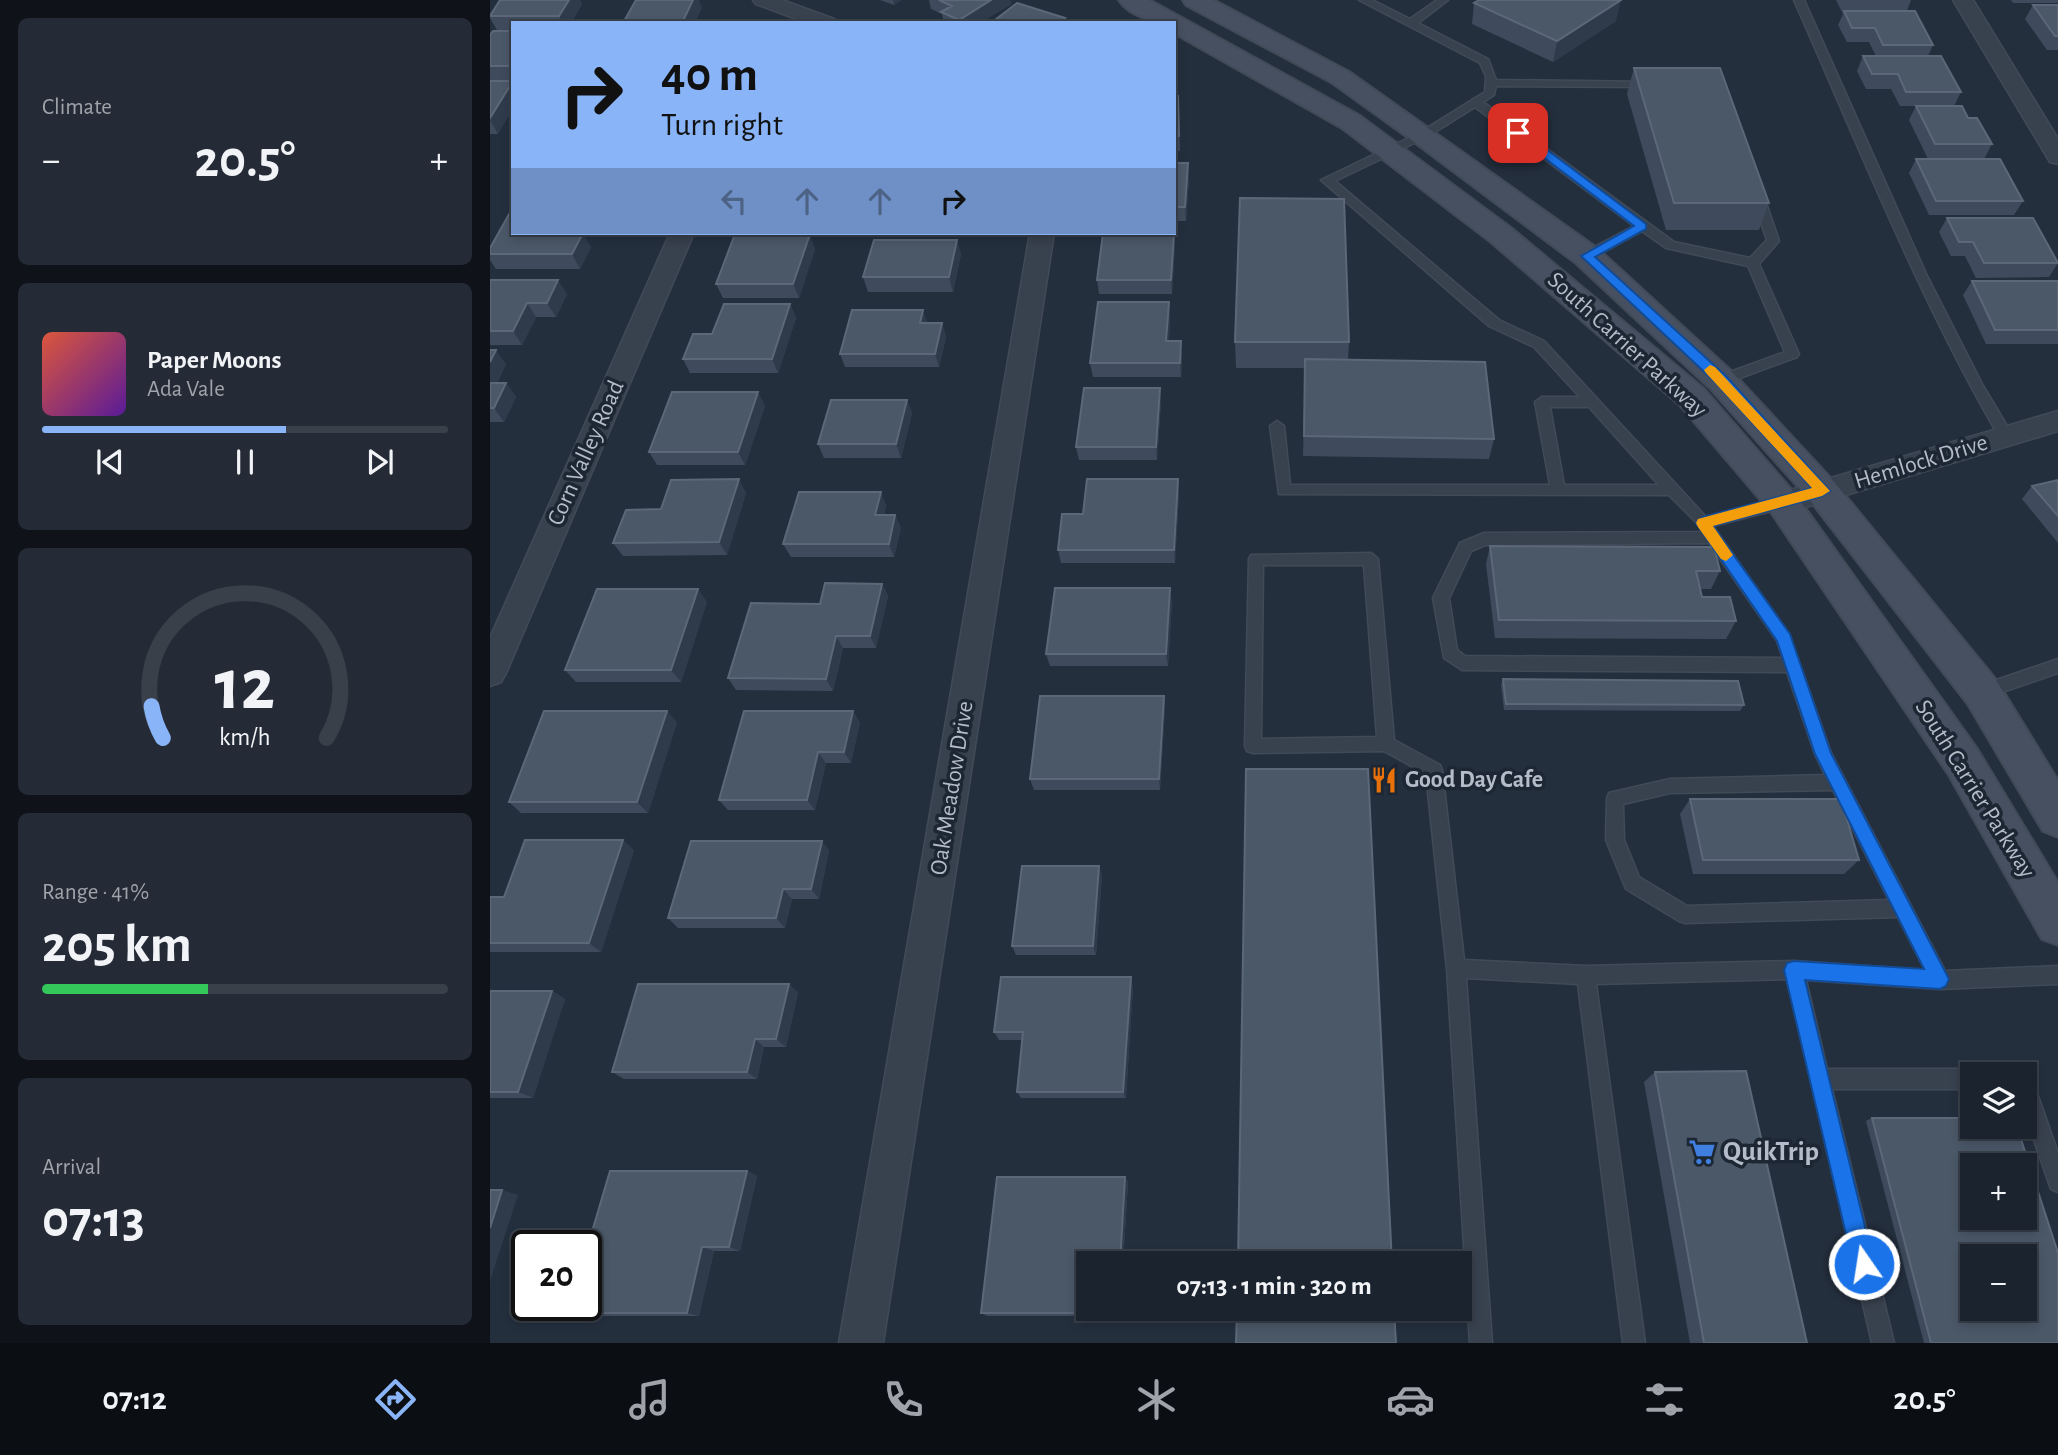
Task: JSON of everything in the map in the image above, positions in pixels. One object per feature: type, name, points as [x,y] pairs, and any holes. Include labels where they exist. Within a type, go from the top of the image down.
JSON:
[{"type":"main road","name":"South Carrier Parkway","points":[[1131,0],[1170,21]]},
{"type":"main road","name":"South Carrier Parkway","points":[[1195,0],[1340,77],[1423,135],[1587,256],[1721,380],[1822,491],[1982,692],[2058,818]]},
{"type":"main road","name":"South Carrier Parkway","points":[[1176,24],[1351,122],[1501,235],[1692,397],[1783,502],[1963,762],[2058,924]]},
{"type":"street","points":[[763,0],[821,21]]},
{"type":"street","points":[[1963,0],[2058,157]]},
{"type":"street","name":"Corn Valley Road","points":[[490,673],[681,235]]},
{"type":"street","name":"Oak Meadow Drive","points":[[861,1343],[1042,235]]},
{"type":"street","name":"Hemlock Drive","points":[[1783,502],[2058,421]]},
{"type":"lane","points":[[1364,0],[1484,61],[1491,76],[1490,93],[1423,135],[1327,180],[1494,324],[1539,344],[1708,530],[1784,639],[1823,754],[1940,979]]},
{"type":"lane","points":[[1411,23],[1443,0]]},
{"type":"lane","points":[[1799,0],[1922,279],[1973,382],[2006,436]]},
{"type":"lane","points":[[1491,83],[1667,84]]},
{"type":"lane","points":[[1476,102],[1670,245],[1753,263]]},
{"type":"lane","points":[[1753,263],[1773,241],[1756,189]]},
{"type":"lane","points":[[1587,256],[1642,226]]},
{"type":"lane","points":[[1721,380],[1792,354],[1753,263]]},
{"type":"lane","points":[[1558,490],[1542,402],[1593,402]]},
{"type":"lane","points":[[1277,426],[1284,490],[1672,489]]},
{"type":"lane","points":[[1783,502],[1708,530],[1577,540],[1484,539],[1465,547],[1441,598],[1450,653],[1462,663],[1793,665]]},
{"type":"lane","points":[[1386,744],[1371,559],[1256,559],[1253,746],[1386,744],[1434,770],[1456,969],[1481,1343]]},
{"type":"lane","points":[[1982,692],[2058,667]]},
{"type":"lane","points":[[1838,782],[1670,786],[1615,798],[1615,840],[1632,883],[1685,915],[1903,908]]},
{"type":"lane","points":[[1456,969],[1586,975],[1794,970],[1940,979],[2058,975]]},
{"type":"lane","points":[[1794,970],[1883,1343]]},
{"type":"lane","points":[[1586,975],[1634,1343]]},
{"type":"lane","points":[[1820,1079],[1960,1079]]},
{"type":"lane","points":[[2037,1121],[2058,1182]]},
{"type":"building","points":[[500,0],[569,0],[559,16],[490,16]]},
{"type":"building","points":[[636,0],[693,0],[683,21],[624,21]]},
{"type":"building","points":[[939,0],[991,0],[959,20],[941,12],[952,6]]},
{"type":"building","points":[[1479,0],[1621,0],[1557,41],[1474,3]]},
{"type":"building","points":[[1017,3],[1065,18],[1062,21],[994,21]]},
{"type":"building","points":[[2033,5],[2058,5],[2058,36],[2055,36]]},
{"type":"building","points":[[1844,11],[1915,11],[1933,45],[1883,45],[1875,28],[1852,28]]},
{"type":"building","points":[[493,31],[511,31],[511,66],[490,66],[490,35]]},
{"type":"building","points":[[1863,56],[1941,56],[1961,92],[1906,92],[1898,74],[1872,74]]},
{"type":"building","points":[[1634,68],[1720,68],[1769,203],[1674,203]]},
{"type":"building","points":[[490,81],[511,81],[511,84],[490,118]]},
{"type":"building","points":[[1176,96],[1178,96],[1179,136],[1176,137]]},
{"type":"building","points":[[1916,106],[1962,106],[1968,118],[1977,118],[1992,144],[1935,144]]},
{"type":"building","points":[[1916,159],[2000,159],[2023,201],[1936,201]]},
{"type":"building","points":[[1176,163],[1188,163],[1185,207],[1176,207]]},
{"type":"building","points":[[1240,198],[1344,199],[1349,342],[1235,342]]},
{"type":"building","points":[[511,211],[511,235],[582,235],[572,254],[490,254],[490,248]]},
{"type":"building","points":[[1947,218],[2033,218],[2058,263],[1984,263],[1973,242],[1959,242]]},
{"type":"building","points":[[735,235],[810,235],[793,284],[716,284]]},
{"type":"building","points":[[1103,235],[1174,235],[1171,280],[1097,280]]},
{"type":"building","points":[[874,240],[957,240],[949,277],[863,277]]},
{"type":"building","points":[[490,280],[558,280],[547,303],[527,303],[513,331],[490,331]]},
{"type":"building","points":[[1972,281],[2058,281],[2058,330],[1995,330]]},
{"type":"building","points":[[1098,302],[1169,302],[1166,341],[1181,341],[1180,363],[1090,363]]},
{"type":"building","points":[[724,304],[790,304],[772,359],[683,359],[693,334],[712,334]]},
{"type":"building","points":[[852,310],[923,310],[920,323],[942,323],[935,354],[840,354]]},
{"type":"building","points":[[490,350],[496,350],[490,362]]},
{"type":"building","points":[[1305,359],[1485,362],[1494,439],[1304,436]]},
{"type":"building","points":[[490,383],[506,383],[494,408],[490,408]]},
{"type":"building","points":[[1084,388],[1160,388],[1156,447],[1076,447]]},
{"type":"building","points":[[672,392],[758,392],[738,452],[649,452]]},
{"type":"building","points":[[831,400],[907,400],[896,444],[818,444]]},
{"type":"building","points":[[739,479],[719,542],[613,543],[626,510],[661,509],[671,480]]},
{"type":"building","points":[[1087,479],[1178,479],[1174,550],[1058,550],[1062,514],[1083,514]]},
{"type":"building","points":[[2058,480],[2058,516],[2032,486]]},
{"type":"building","points":[[799,492],[881,492],[875,515],[895,515],[889,544],[783,544]]},
{"type":"building","points":[[1490,546],[1714,547],[1720,571],[1696,571],[1702,597],[1730,597],[1736,621],[1499,620]]},
{"type":"building","points":[[825,583],[882,584],[870,636],[836,636],[826,679],[728,678],[751,603],[820,604]]},
{"type":"building","points":[[1055,588],[1170,588],[1166,654],[1046,654]]},
{"type":"building","points":[[597,589],[698,589],[671,670],[565,670]]},
{"type":"building","points":[[1503,679],[1738,681],[1744,705],[1506,704]]},
{"type":"building","points":[[1040,696],[1164,696],[1159,779],[1030,779]]},
{"type":"building","points":[[544,711],[667,711],[637,802],[509,802]]},
{"type":"building","points":[[744,711],[853,711],[844,752],[818,752],[807,800],[719,800]]},
{"type":"building","points":[[1246,769],[1368,769],[1391,1251],[1238,1251]]},
{"type":"building","points":[[1690,799],[1841,799],[1859,860],[1703,860]]},
{"type":"building","points":[[525,840],[623,840],[589,943],[490,943],[490,897],[504,897]]},
{"type":"building","points":[[691,841],[822,841],[811,889],[783,889],[776,918],[668,918]]},
{"type":"building","points":[[1022,866],[1099,866],[1093,946],[1012,946]]},
{"type":"building","points":[[1001,977],[1131,977],[1123,1092],[1017,1092],[1023,1032],[994,1032]]},
{"type":"building","points":[[638,984],[789,984],[776,1039],[755,1039],[747,1072],[612,1072]]},
{"type":"building","points":[[490,991],[552,991],[518,1092],[490,1092]]},
{"type":"building","name":"QuikTrip","points":[[1746,1071],[1807,1343],[1704,1343],[1655,1072]]},
{"type":"building","name":"QuikTrip","points":[[1872,1118],[1960,1118],[1960,1139],[2021,1139],[2025,1153],[1960,1153],[1960,1230],[2037,1230],[2037,1188],[2058,1253],[2058,1343],[1931,1343]]},
{"type":"building","points":[[610,1171],[747,1171],[729,1247],[702,1247],[687,1313],[602,1313],[602,1230],[593,1230]]},
{"type":"building","points":[[997,1177],[1125,1177],[1121,1251],[1076,1251],[1076,1313],[981,1313]]},
{"type":"building","points":[[490,1190],[502,1190],[490,1228]]},
{"type":"building","points":[[1237,1321],[1395,1321],[1396,1343],[1236,1343]]},
{"type":"slow traffic","points":[[1710,370],[1822,491],[1703,523],[1726,555]]},
{"type":"place","name":"Good Day Cafe","points":[[1384,780]]},
{"type":"place","name":"QuikTrip","points":[[1702,1152]]},
{"type":"route","points":[[1518,133],[1642,226],[1587,256],[1721,380],[1822,491],[1703,523],[1784,639],[1823,754],[1940,979],[1794,970],[1864,1264]]}]
